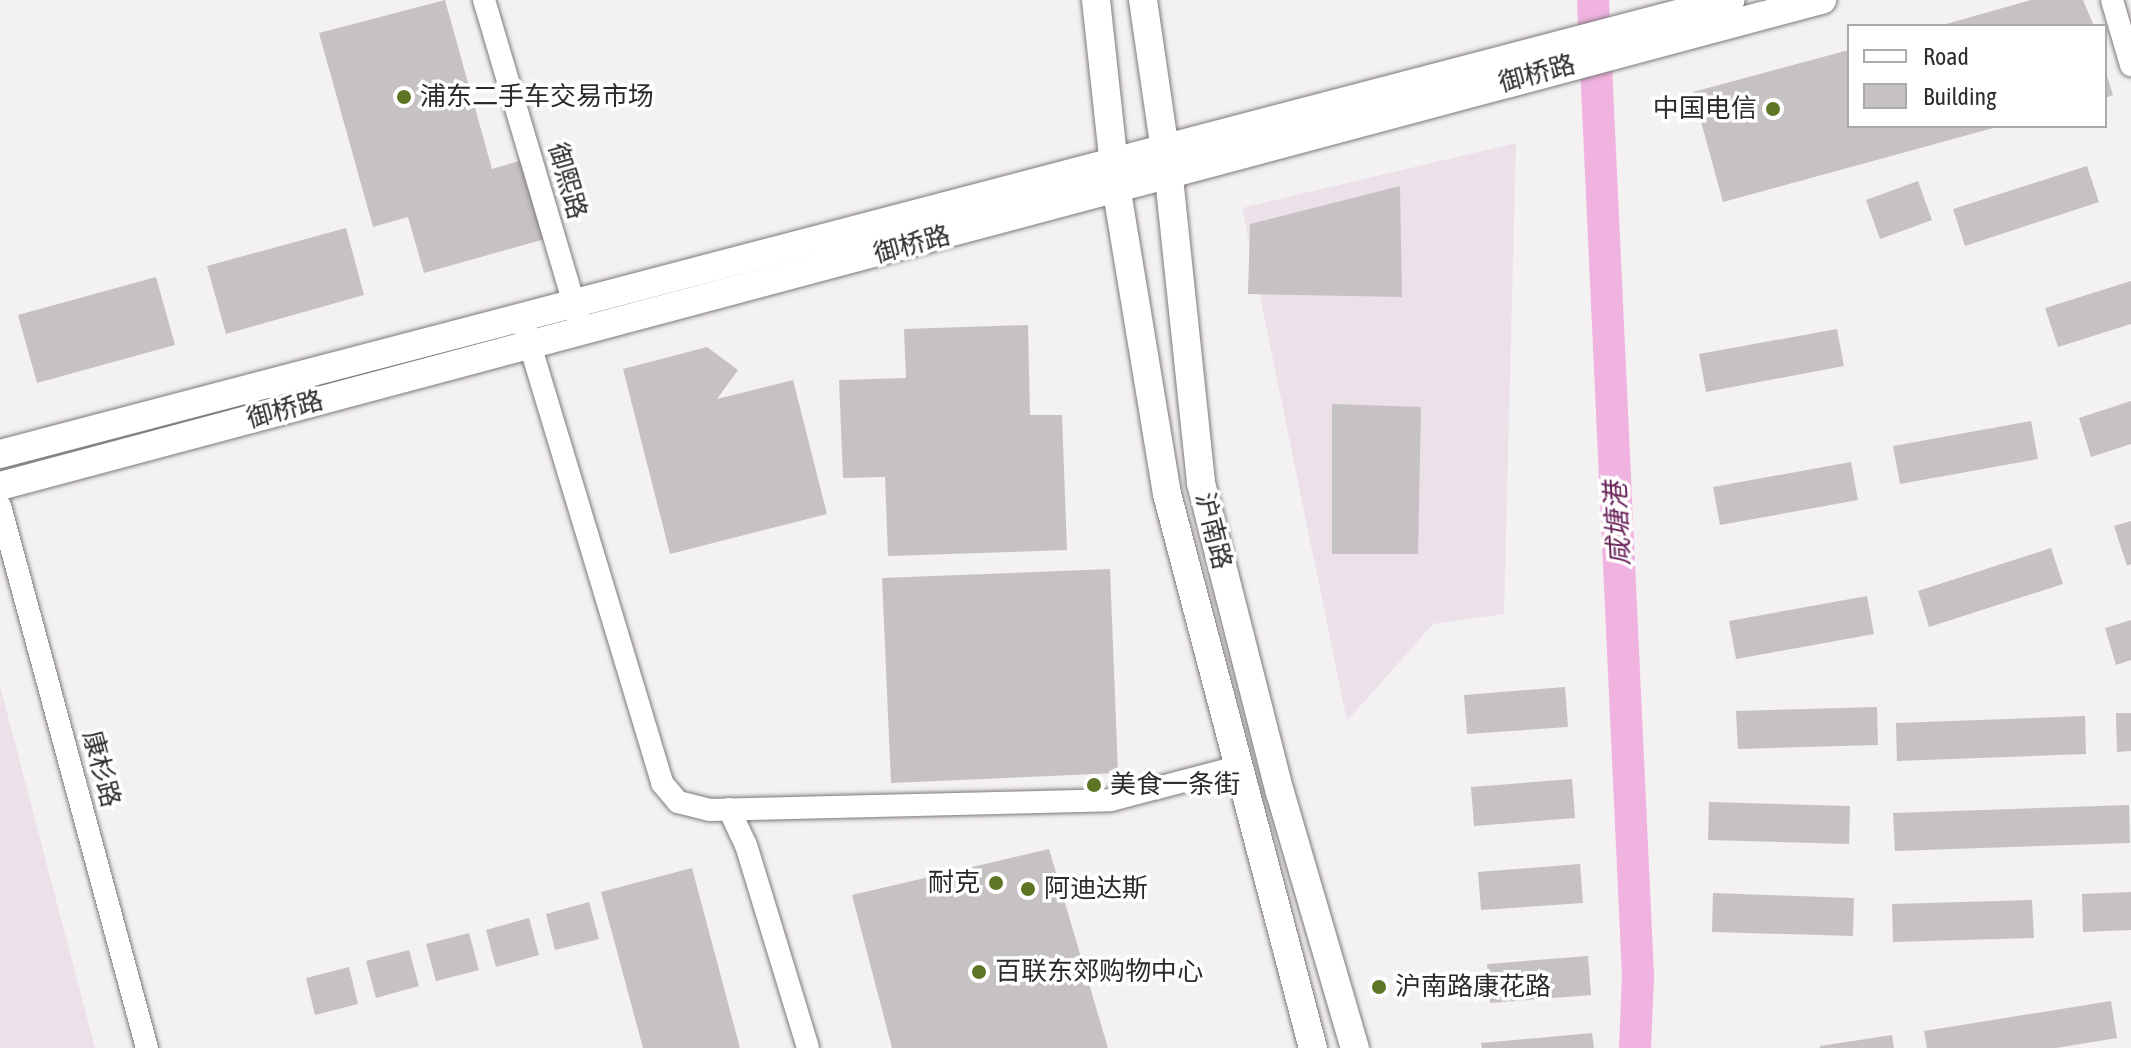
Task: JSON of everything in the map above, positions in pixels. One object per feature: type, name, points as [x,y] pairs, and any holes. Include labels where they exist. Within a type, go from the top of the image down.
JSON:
[{"type":"main road","name":"沪南路","points":[[1096,0],[1117,192],[1167,494],[1313,1048]]},
{"type":"main road","name":"沪南路","points":[[1143,0],[1162,148],[1169,178],[1201,483],[1280,792],[1355,1048]]},
{"type":"main road","name":"御桥路","points":[[1663,29],[1730,0]]},
{"type":"main road","name":"御桥路","points":[[0,454],[1114,158],[1524,65],[1663,29],[1822,0]]},
{"type":"main road","name":"御桥路","points":[[0,486],[1169,178],[1524,65]]},
{"type":"street","name":"御熙路","points":[[484,0],[582,332]]},
{"type":"street","points":[[2112,0],[2131,65]]},
{"type":"street","points":[[521,315],[662,783],[678,802],[729,809],[1111,800],[1238,767]]},
{"type":"street","name":"康杉路","points":[[0,506],[147,1048]]},
{"type":"street","points":[[729,809],[746,845],[808,1048]]},
{"type":"shaded area","points":[[1516,143],[1504,614],[1433,624],[1347,721],[1242,208]]},
{"type":"shaded area","points":[[0,686],[95,1048],[0,1048]]},
{"type":"building","name":"浦东二手车交易市场","points":[[445,0],[492,169],[523,160],[545,239],[424,273],[408,217],[373,227],[319,33]]},
{"type":"building","points":[[2031,0],[2083,0],[2093,24],[1946,24]]},
{"type":"building","name":"中国电信","points":[[1847,51],[1847,128],[1993,128],[1723,202],[1693,92]]},
{"type":"building","points":[[2107,76],[2113,95],[2107,97]]},
{"type":"building","points":[[2087,166],[2099,202],[1965,246],[1953,209]]},
{"type":"building","points":[[1918,181],[1932,220],[1880,239],[1866,200]]},
{"type":"building","points":[[1400,186],[1402,297],[1248,294],[1250,224]]},
{"type":"building","points":[[346,228],[364,295],[226,334],[207,266]]},
{"type":"building","points":[[156,277],[175,345],[37,383],[18,315]]},
{"type":"building","points":[[2131,281],[2131,324],[2058,347],[2045,308]]},
{"type":"building","points":[[1028,325],[1030,415],[1062,415],[1067,550],[888,556],[885,477],[843,478],[839,380],[906,378],[904,329]]},
{"type":"building","points":[[1837,329],[1844,366],[1706,392],[1699,354]]},
{"type":"building","points":[[707,347],[738,370],[717,399],[793,380],[827,514],[670,554],[623,369]]},
{"type":"building","points":[[2131,401],[2131,444],[2091,457],[2079,418]]},
{"type":"building","points":[[1332,404],[1421,407],[1418,554],[1332,554]]},
{"type":"building","points":[[2031,421],[2038,459],[1900,484],[1893,446]]},
{"type":"building","points":[[1851,462],[1858,500],[1720,525],[1713,487]]},
{"type":"building","points":[[2131,521],[2131,564],[2127,566],[2114,526]]},
{"type":"building","points":[[2051,548],[2063,584],[1929,627],[1918,591]]},
{"type":"building","points":[[1110,569],[1118,773],[891,783],[882,578]]},
{"type":"building","points":[[1867,596],[1874,634],[1736,659],[1729,621]]},
{"type":"building","points":[[2131,620],[2131,660],[2116,665],[2105,628]]},
{"type":"building","points":[[1565,687],[1568,727],[1467,734],[1464,695]]},
{"type":"building","points":[[1877,707],[1878,745],[1738,749],[1736,711]]},
{"type":"building","points":[[2116,713],[2131,713],[2131,751],[2117,752]]},
{"type":"building","points":[[2085,716],[2086,754],[1897,761],[1896,723]]},
{"type":"building","points":[[1572,779],[1575,818],[1474,826],[1471,787]]},
{"type":"building","points":[[1709,802],[1850,806],[1849,844],[1708,840]]},
{"type":"building","points":[[2129,805],[2130,843],[1895,851],[1893,813]]},
{"type":"building","name":"百联东郊购物中心","points":[[1049,849],[1108,1048],[892,1048],[852,895]]},
{"type":"building","points":[[1580,864],[1583,903],[1481,910],[1478,872]]},
{"type":"building","points":[[692,868],[740,1048],[643,1048],[601,892]]},
{"type":"building","points":[[2131,892],[2131,930],[2083,932],[2082,894]]},
{"type":"building","points":[[1713,893],[1854,898],[1853,936],[1712,932]]},
{"type":"building","points":[[2032,900],[2034,938],[1893,942],[1892,904]]},
{"type":"building","points":[[589,902],[599,939],[555,950],[546,914]]},
{"type":"building","points":[[529,918],[539,955],[496,967],[486,930]]},
{"type":"building","points":[[469,933],[479,970],[436,981],[426,944]]},
{"type":"building","points":[[409,950],[419,986],[376,998],[366,961]]},
{"type":"building","points":[[1588,956],[1591,995],[1490,1003],[1487,964]]},
{"type":"building","points":[[349,967],[358,1004],[315,1015],[306,978]]},
{"type":"building","points":[[2111,1001],[2117,1038],[2056,1048],[1927,1048],[1924,1031]]},
{"type":"building","points":[[1592,1033],[1594,1048],[1482,1048],[1481,1043]]},
{"type":"building","points":[[1892,1035],[1894,1048],[1820,1048],[1820,1046]]},
{"type":"waterway","name":"咸塘港","points":[[1593,0],[1638,976],[1635,1048]]},
{"type":"place","name":"浦东二手车交易市场","points":[[404,97]]},
{"type":"place","name":"中国电信","points":[[1773,109]]},
{"type":"place","name":"美食一条街","points":[[1094,785]]},
{"type":"place","name":"耐克","points":[[996,883]]},
{"type":"place","name":"阿迪达斯","points":[[1028,889]]},
{"type":"place","name":"百联东郊购物中心","points":[[979,972]]},
{"type":"place","name":"沪南路康花路","points":[[1379,987]]}]
